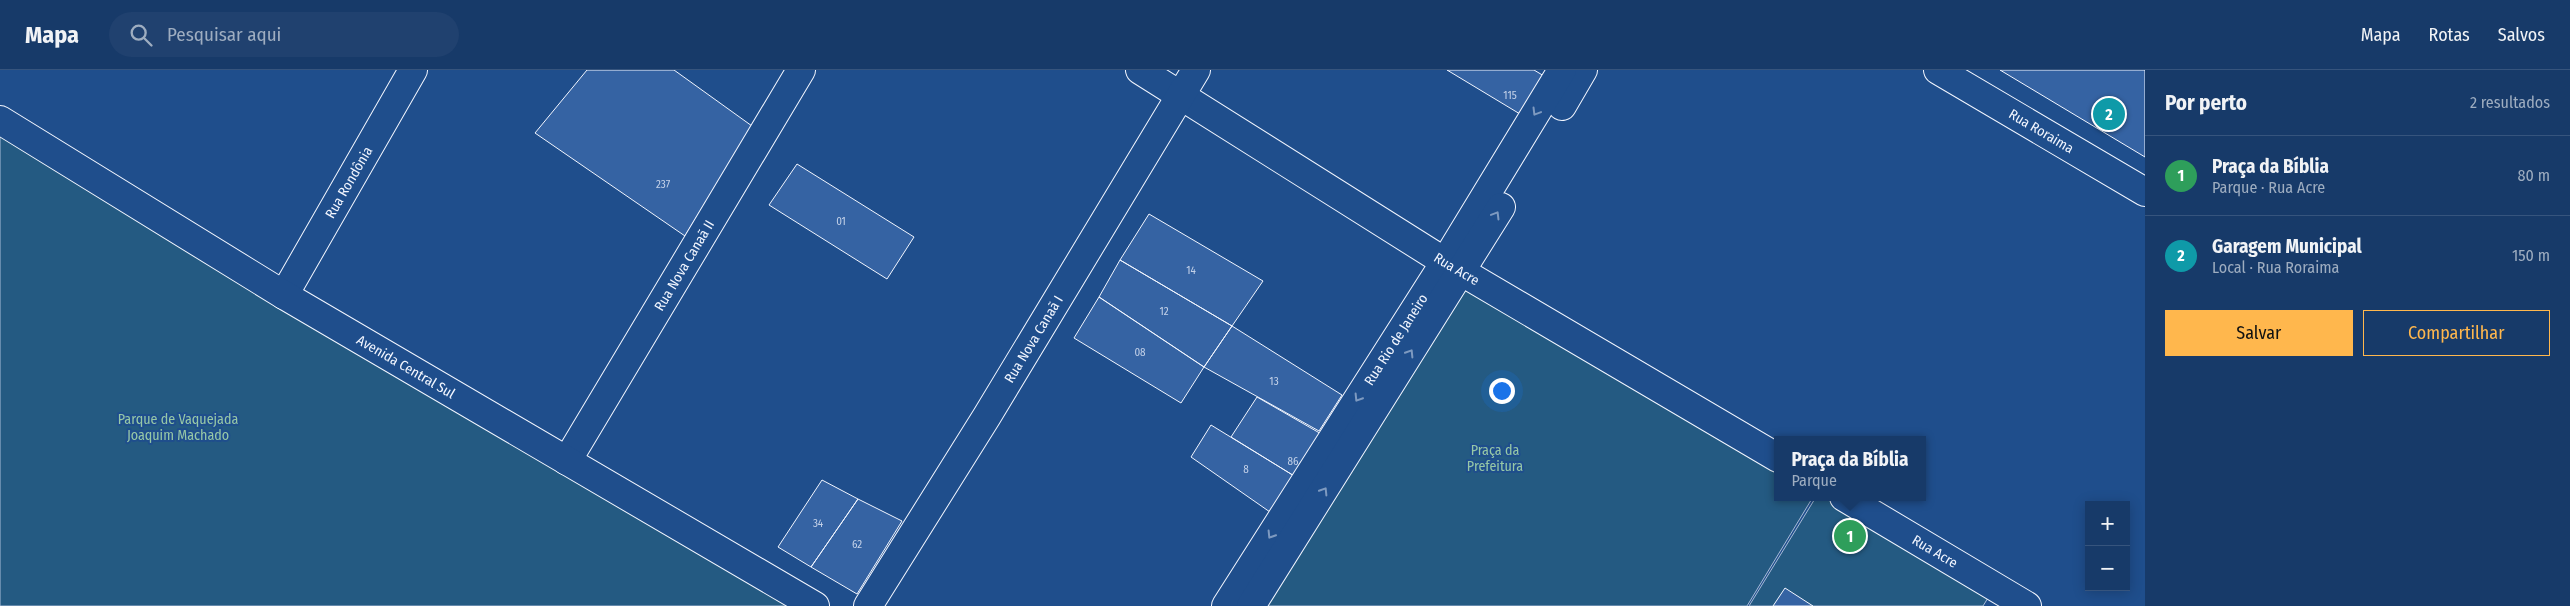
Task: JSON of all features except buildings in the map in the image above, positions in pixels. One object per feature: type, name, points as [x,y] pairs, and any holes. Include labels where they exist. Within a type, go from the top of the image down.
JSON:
[{"type":"street","name":"Rua Rondônia","points":[[284,295],[413,70]]},
{"type":"street","name":"Rua Nova Canaã II","points":[[567,461],[802,70]]},
{"type":"street","name":"Rua Acre","points":[[1140,70],[1181,94],[1453,267],[1774,456]]},
{"type":"street","name":"Rua Nova Canaã I","points":[[868,606],[987,416],[1196,70]]},
{"type":"street","name":"Rua Rio de Janeiro","points":[[1251,606],[1453,267],[1562,70]]},
{"type":"street","name":"Rua Rio de Janeiro","points":[[1226,606],[1583,70]]},
{"type":"street","name":"Rua Roraima","points":[[1938,70],[2145,192]]},
{"type":"street","name":"Avenida Central Sul","points":[[0,120],[284,295],[816,606]]},
{"type":"street","name":"Rua Acre","points":[[1850,501],[1989,597],[2027,606]]},
{"type":"green space","name":"Parque de Vaquejada Joaquim Machado","points":[[0,113],[826,606],[0,606]]},
{"type":"green space","name":"Praça da Prefeitura","points":[[1445,262],[1774,442],[1774,501],[1811,501],[1747,606],[1226,606]]},
{"type":"green space","points":[[1814,501],[1851,501],[1994,588],[1983,606],[1749,606]]},
{"type":"place","name":"Garagem Municipal","points":[[2109,114]]},
{"type":"place","name":"Praça da Bíblia","points":[[1850,536]]}]
